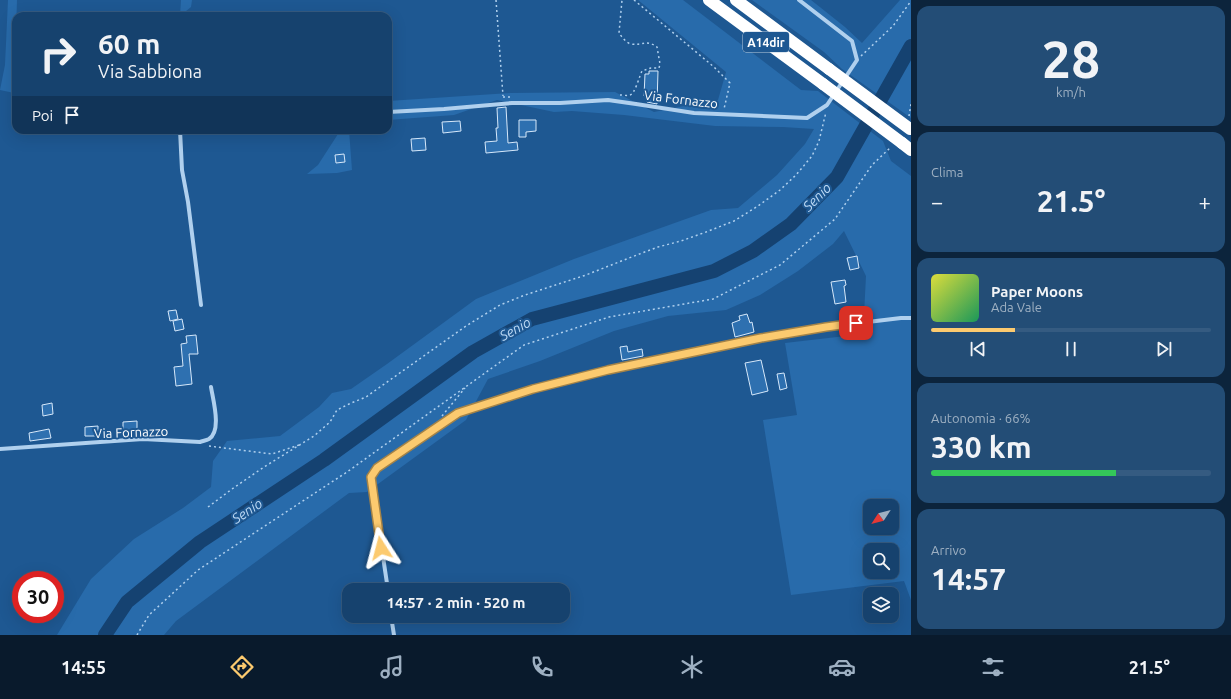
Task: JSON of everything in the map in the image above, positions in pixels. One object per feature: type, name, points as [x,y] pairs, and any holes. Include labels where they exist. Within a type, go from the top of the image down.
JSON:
[{"type":"highway","name":"A14dir","points":[[709,0],[823,84],[901,146]]},
{"type":"highway","name":"A14dir","points":[[736,0],[829,69],[910,126]]},
{"type":"street","points":[[799,0],[852,41],[857,60]]},
{"type":"street","name":"Via Fornazzo","points":[[392,112],[506,104],[608,100],[694,113],[807,118],[824,106],[857,60]]},
{"type":"street","points":[[180,134],[182,170],[188,202],[201,305]]},
{"type":"street","points":[[387,583],[371,477],[377,468],[458,413],[533,389],[608,370],[761,338],[826,327],[911,318]]},
{"type":"street","points":[[200,442],[214,435],[216,427],[211,387]]},
{"type":"street","name":"Via Fornazzo","points":[[0,449],[143,440],[200,442]]},
{"type":"street","points":[[393,623],[394,635]]},
{"type":"path","points":[[496,0],[503,97],[506,104]]},
{"type":"path","points":[[618,95],[631,95],[634,92],[642,71],[651,68],[659,68],[660,64],[657,47],[651,43],[631,44],[619,33],[622,0]]},
{"type":"path","points":[[634,0],[714,67],[730,83],[723,115]]},
{"type":"path","points":[[857,60],[893,26],[911,1]]},
{"type":"path","points":[[503,97],[510,97]]},
{"type":"path","points":[[910,126],[911,104]]},
{"type":"path","points":[[208,507],[257,472],[314,436],[330,422],[338,410],[366,397],[466,326],[500,305],[525,295],[586,275],[658,247],[706,232],[734,221],[758,206],[780,190],[796,175],[812,156],[824,125],[826,112],[824,106]]},
{"type":"path","points":[[137,635],[149,615],[198,570],[347,472],[524,345],[610,317],[714,300],[780,266],[835,219],[872,165],[901,146]]},
{"type":"path","points":[[439,420],[467,385]]},
{"type":"path","points":[[200,442],[208,446],[272,454],[302,444]]},
{"type":"shaded area","points":[[8,0],[17,0],[17,12],[12,12],[12,93],[0,90],[5,65]]},
{"type":"shaded area","points":[[181,0],[192,0],[191,7],[185,12],[180,12]]},
{"type":"shaded area","points":[[638,0],[683,0],[801,90],[818,91],[883,141],[891,161],[911,176],[911,600],[904,581],[791,595],[763,420],[797,415],[785,343],[863,334],[866,276],[844,231],[833,244],[798,271],[760,295],[726,310],[668,316],[614,331],[540,361],[488,379],[466,420],[367,492],[349,493],[176,621],[164,635],[57,635],[91,579],[134,539],[183,508],[211,487],[213,461],[227,441],[280,436],[319,407],[332,393],[351,389],[476,299],[574,259],[711,210],[738,208],[777,175],[805,144],[814,129],[715,126],[624,115],[572,111],[554,112],[497,100],[454,115],[392,120],[392,101],[510,93],[615,92],[654,112],[689,105],[695,101],[710,104],[718,100],[726,72]]},
{"type":"shaded area","points":[[752,0],[811,0],[845,27],[862,43],[900,0],[911,0],[911,118],[842,69],[824,52]]},
{"type":"shaded area","points":[[338,134],[349,134],[352,170],[337,173],[307,174],[318,165]]},
{"type":"building","points":[[649,71],[658,71],[657,104],[647,102],[647,96],[644,96],[645,74],[649,74]]},
{"type":"building","points":[[506,107],[508,143],[517,142],[518,150],[486,153],[485,142],[497,141],[497,108]]},
{"type":"building","points":[[519,120],[536,120],[536,131],[526,132],[526,137],[519,137]]},
{"type":"building","points":[[460,121],[461,131],[443,133],[442,122]]},
{"type":"building","points":[[425,138],[426,150],[412,151],[411,139]]},
{"type":"building","points":[[344,154],[345,162],[336,163],[335,155]]},
{"type":"building","points":[[857,256],[859,268],[850,270],[847,258]]},
{"type":"building","points":[[845,280],[846,285],[844,286],[846,302],[835,304],[831,282]]},
{"type":"building","points":[[176,310],[178,319],[170,321],[168,311]]},
{"type":"building","points":[[747,314],[750,323],[752,322],[754,332],[735,337],[732,323],[740,320],[739,316]]},
{"type":"building","points":[[182,319],[184,329],[175,331],[173,321]]},
{"type":"building","points":[[196,335],[198,354],[189,354],[192,384],[176,386],[174,367],[183,366],[181,344],[187,343],[186,336]]},
{"type":"building","points":[[627,346],[628,352],[642,349],[643,356],[622,360],[620,347]]},
{"type":"building","points":[[761,360],[768,391],[752,395],[745,363]]},
{"type":"building","points":[[784,373],[787,388],[780,390],[777,374]]},
{"type":"building","points":[[52,403],[53,414],[43,416],[42,405]]},
{"type":"building","points":[[137,421],[137,436],[123,437],[123,422]]},
{"type":"building","points":[[98,426],[98,436],[85,436],[85,427]]},
{"type":"building","points":[[49,429],[51,438],[30,441],[29,433]]},
{"type":"waterway","name":"Senio","points":[[105,635],[127,602],[200,542],[324,460],[473,352],[532,319],[714,271],[753,251],[791,224],[837,177],[911,46]]},
{"type":"route","points":[[381,548],[371,477],[377,468],[458,413],[533,389],[608,370],[761,338],[856,323]]}]
